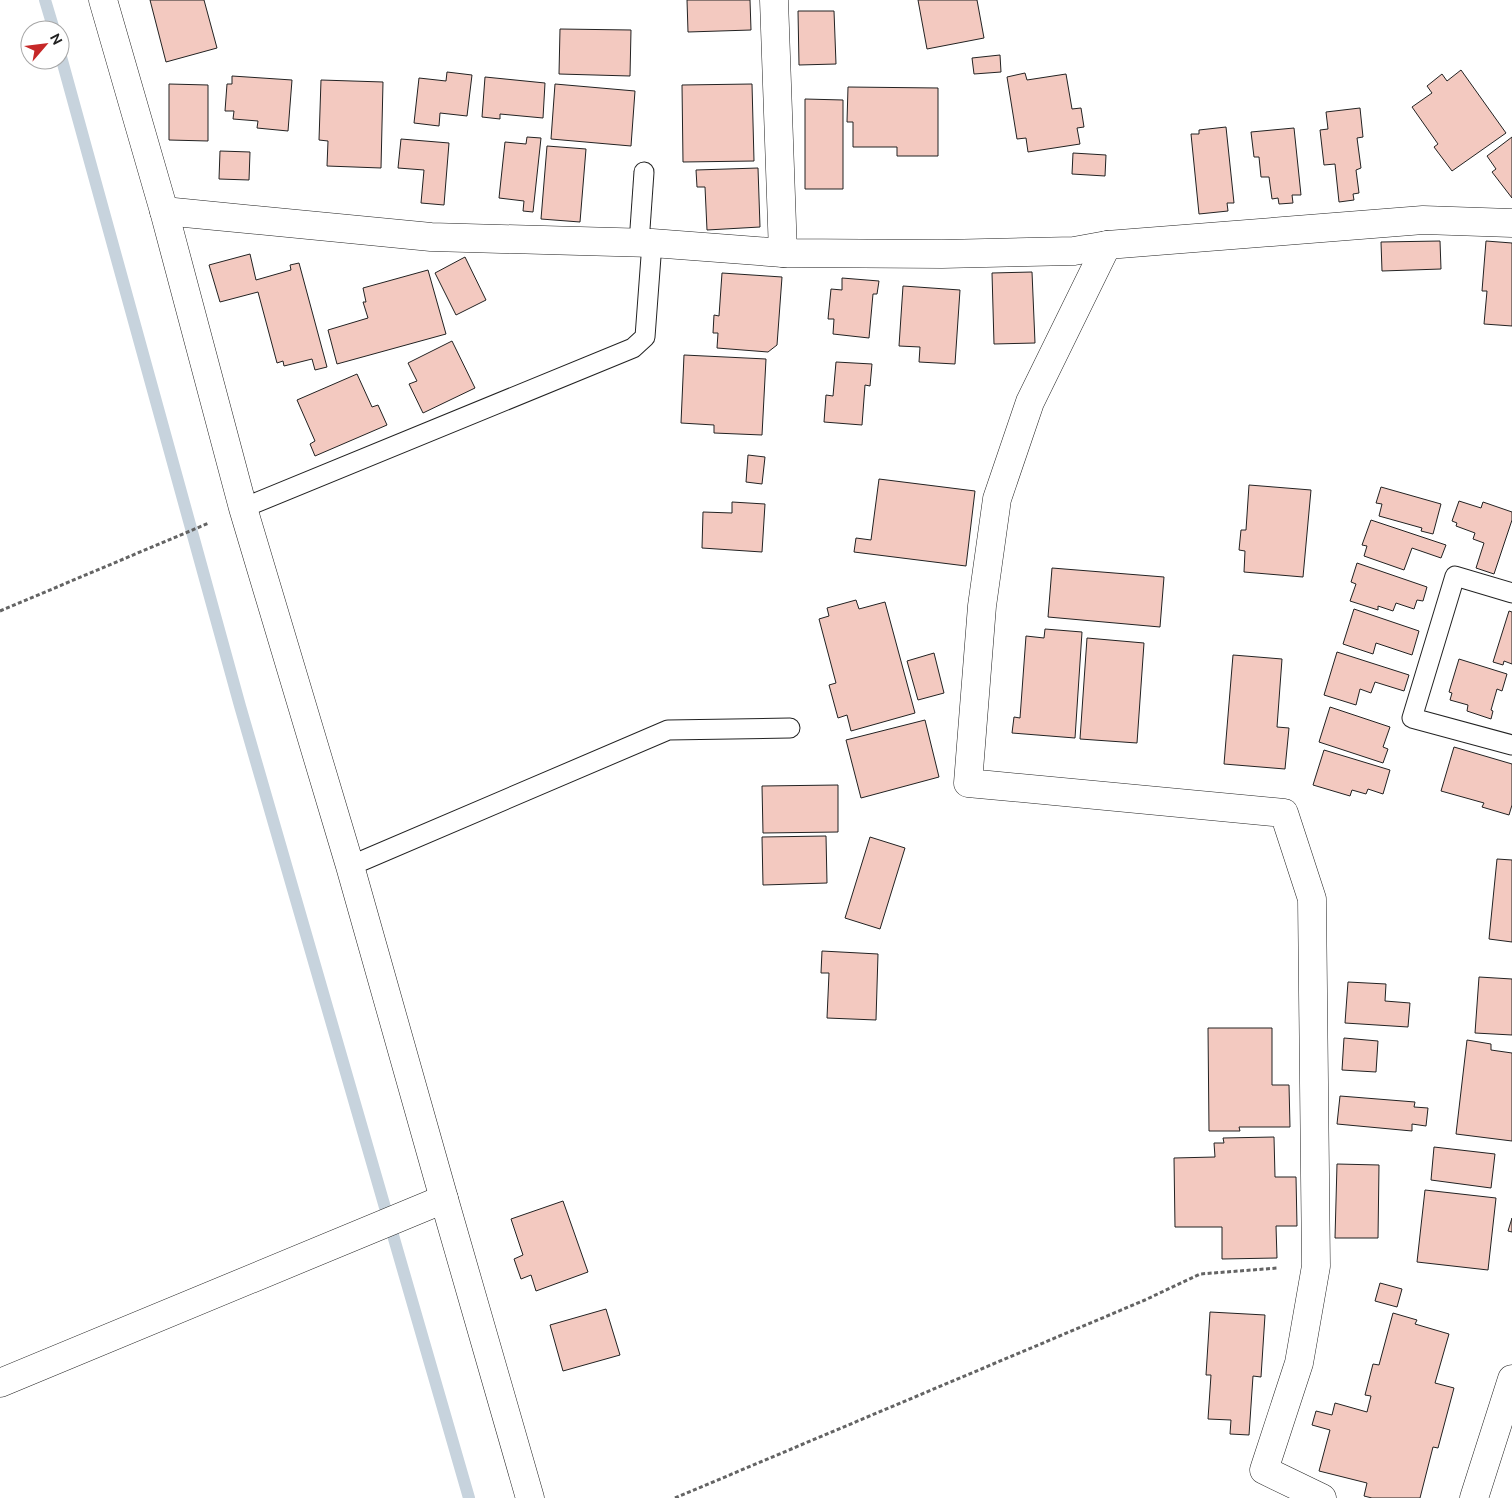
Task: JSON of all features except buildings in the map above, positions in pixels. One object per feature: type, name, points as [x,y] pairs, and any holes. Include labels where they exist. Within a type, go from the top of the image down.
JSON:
[{"type":"street","points":[[103,0],[164,210],[243,508],[350,866],[530,1498]]},
{"type":"street","points":[[774,0],[783,253]]},
{"type":"street","points":[[164,210],[431,237],[646,243],[783,253],[942,254],[1065,251],[1108,245],[1423,220],[1512,223]]},
{"type":"street","points":[[1108,245],[1030,402],[998,499],[982,606],[968,783],[1284,813],[1312,899],[1316,1266],[1299,1363],[1264,1470],[1322,1498]]},
{"type":"street","points":[[0,1383],[444,1199]]},
{"type":"street","points":[[1474,1498],[1512,1378]]},
{"type":"lane","points":[[243,508],[633,348],[645,337],[646,243],[644,172]]},
{"type":"lane","points":[[1512,593],[1455,576],[1412,718],[1512,745]]},
{"type":"lane","points":[[350,866],[668,730],[790,728]]},
{"type":"path","points":[[0,610],[243,508]]},
{"type":"path","points":[[675,1498],[1145,1300],[1200,1274],[1316,1266]]},
{"type":"waterway","points":[[45,0],[51,20]]},
{"type":"waterway","points":[[65,70],[240,706],[469,1498]]}]
